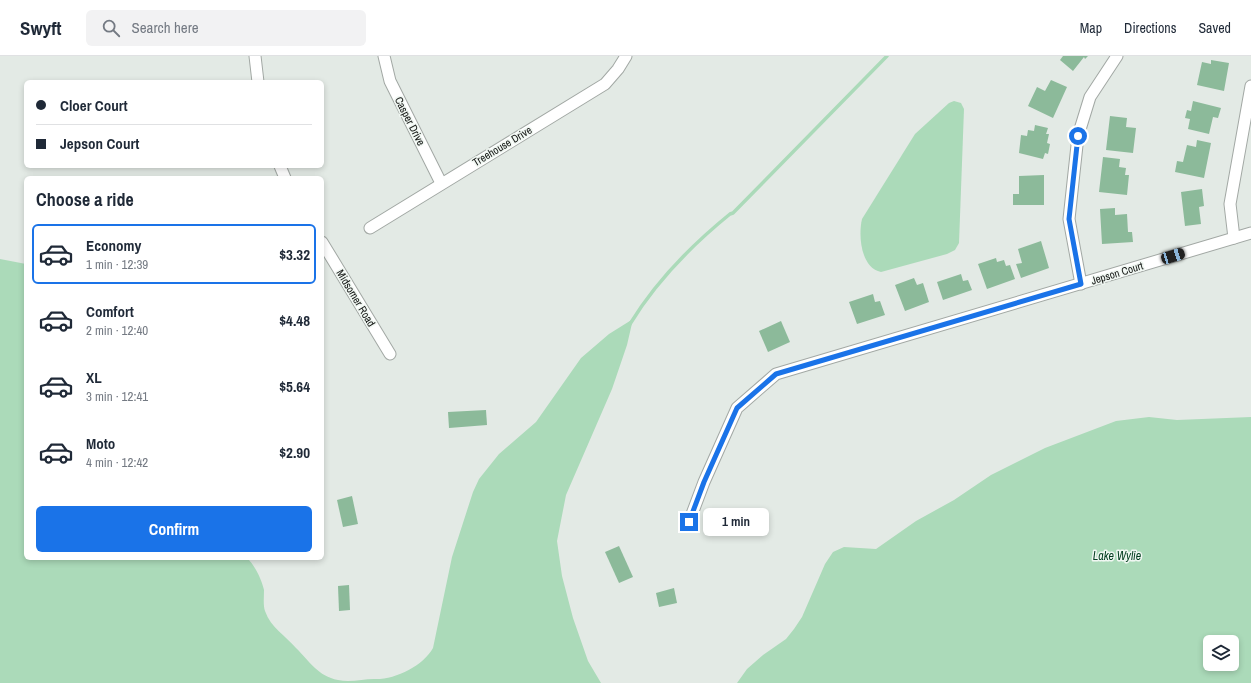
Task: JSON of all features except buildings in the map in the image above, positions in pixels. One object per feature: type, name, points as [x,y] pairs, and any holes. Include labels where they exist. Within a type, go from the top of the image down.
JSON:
[{"type":"street","points":[[255,56],[258,80]]},
{"type":"street","name":"Casper Drive","points":[[384,56],[390,81],[441,183]]},
{"type":"street","name":"Treehouse Drive","points":[[370,228],[441,183],[605,84],[618,69],[626,56]]},
{"type":"street","points":[[1081,284],[1069,219],[1078,136],[1090,97],[1117,56]]},
{"type":"street","points":[[1234,238],[1230,204],[1251,86]]},
{"type":"street","name":"Jepson Court","points":[[689,522],[704,482],[737,408],[776,374],[1251,233]]},
{"type":"street","name":"Midsomer Road","points":[[324,245],[390,354]]},
{"type":"water","points":[[954,101],[961,103],[964,109],[959,243],[955,250],[947,254],[881,272],[874,269],[865,258],[862,250],[860,234],[862,219],[915,134],[949,103]]},
{"type":"water","points":[[0,259],[24,264],[24,560],[249,560],[262,582],[264,590],[264,609],[271,622],[320,672],[331,678],[343,681],[382,679],[391,677],[408,671],[423,661],[428,655],[433,648],[452,557],[473,492],[479,479],[499,454],[536,422],[581,358],[609,334],[633,319],[627,345],[612,389],[566,495],[557,541],[562,576],[573,618],[588,661],[601,683],[0,683]]},
{"type":"water","name":"Lake Wylie","points":[[1149,417],[1177,420],[1251,417],[1251,683],[737,683],[747,669],[763,655],[786,639],[794,629],[802,617],[825,564],[833,552],[844,547],[876,549],[916,521],[954,500],[991,475],[1045,448],[1116,421]]},
{"type":"waterway","points":[[630,324],[663,279],[689,251],[702,238],[733,213],[887,56]]},
{"type":"route","points":[[689,522],[704,482],[737,408],[776,374],[1081,284],[1069,219],[1078,136]]}]
